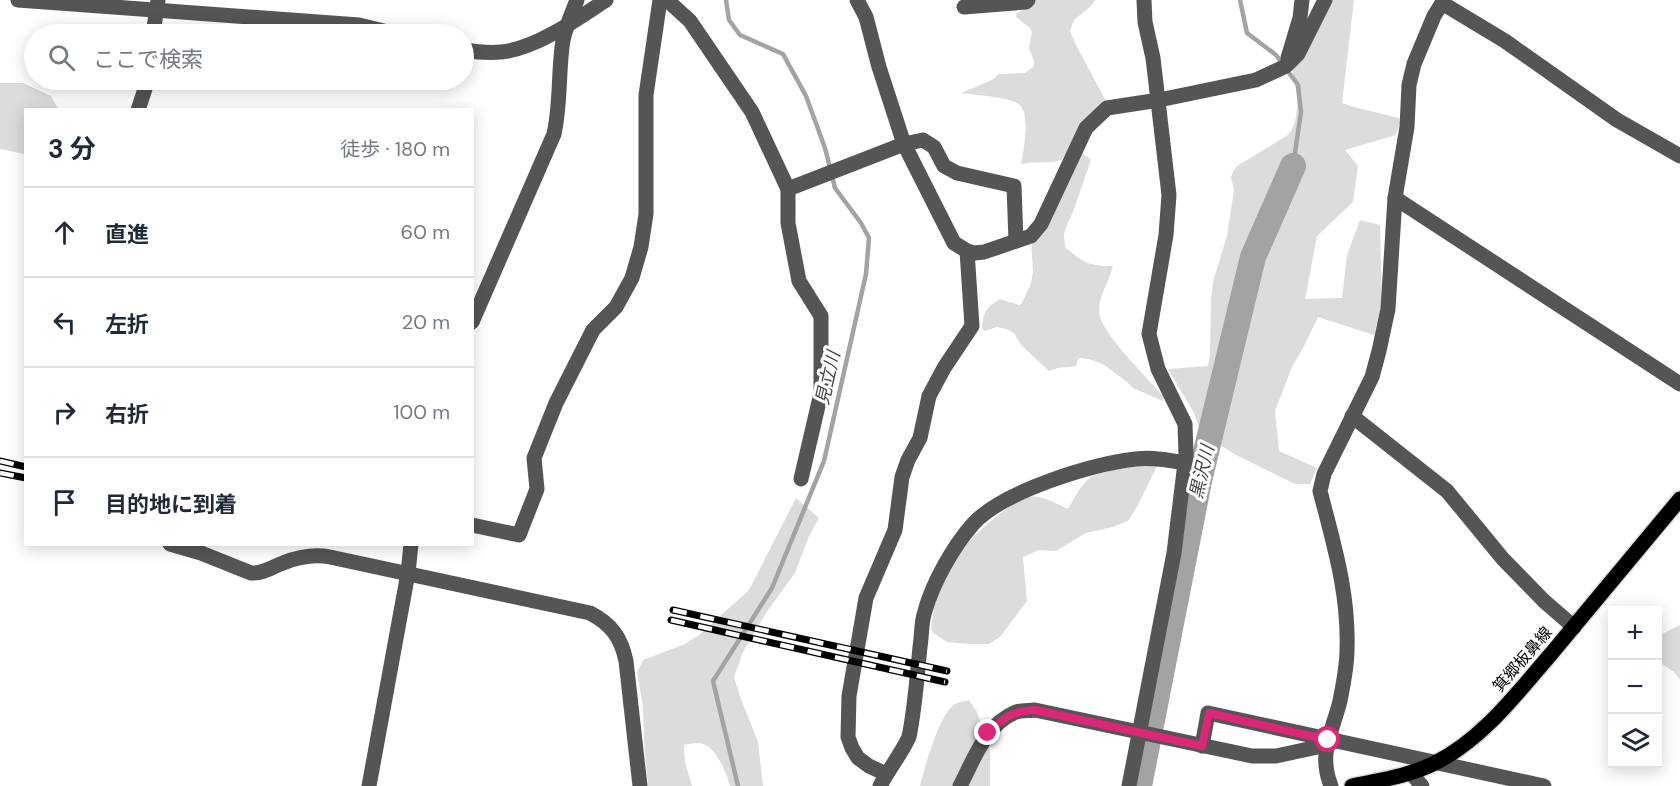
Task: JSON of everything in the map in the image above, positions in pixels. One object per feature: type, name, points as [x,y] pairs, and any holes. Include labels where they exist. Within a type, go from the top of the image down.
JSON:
[{"type":"main road","name":"箕郷板鼻線","points":[[1352,786],[1411,773],[1437,762],[1487,726],[1574,627],[1680,499]]},
{"type":"street","points":[[18,0],[157,5],[349,24]]},
{"type":"street","points":[[474,317],[554,135],[558,115],[563,42],[566,27],[577,0]]},
{"type":"street","points":[[474,51],[504,51],[527,45],[566,27],[606,0]]},
{"type":"street","points":[[474,525],[519,536],[537,489],[534,458],[556,403],[593,330],[616,307],[632,278],[641,248],[645,214],[646,95],[660,0]]},
{"type":"street","points":[[668,0],[690,21],[752,112],[788,189],[788,223],[799,281],[820,316],[822,393],[801,479]]},
{"type":"street","points":[[857,0],[866,17],[879,67],[904,144],[954,243],[974,253],[984,252],[1030,236],[1041,224],[1086,128],[1107,108],[1256,80],[1286,66],[1298,54],[1325,0]]},
{"type":"street","points":[[964,7],[1028,0]]},
{"type":"street","points":[[1129,786],[1174,553],[1186,455],[1185,424],[1158,369],[1149,334],[1166,235],[1169,195],[1159,100],[1145,22],[1144,0]]},
{"type":"street","points":[[1286,66],[1300,18],[1302,0]]},
{"type":"street","points":[[1331,786],[1326,773],[1327,742],[1344,675],[1347,621],[1343,579],[1320,491],[1324,474],[1372,377],[1389,309],[1395,198],[1407,127],[1409,85],[1414,64],[1434,16],[1443,1],[1505,41],[1617,120],[1680,156]]},
{"type":"street","points":[[154,24],[157,5]]},
{"type":"street","points":[[139,108],[145,90]]},
{"type":"street","points":[[788,189],[904,144],[923,140],[934,147],[944,166],[957,173],[1014,186],[1016,241]]},
{"type":"street","points":[[1395,198],[1680,384]]},
{"type":"street","points":[[967,251],[972,326],[944,368],[929,396],[920,438],[902,477],[895,530],[866,598],[851,686],[848,726],[848,737],[858,758],[883,780],[891,764],[903,751],[909,737],[924,614],[933,587],[948,559],[974,524],[1000,502],[1052,480],[1136,459],[1185,462]]},
{"type":"street","points":[[1352,416],[1447,491],[1503,559],[1544,601],[1574,627]]},
{"type":"street","points":[[176,546],[259,574],[282,563],[320,555],[590,613],[600,618],[614,631],[623,644],[640,786]]},
{"type":"street","points":[[369,786],[408,573],[411,546]]},
{"type":"street","points":[[960,786],[988,733],[1001,721],[1018,711],[1035,710],[1252,756],[1266,757],[1327,742]]},
{"type":"street","points":[[1202,746],[1209,713],[1327,742],[1437,762],[1544,786]]},
{"type":"street","points":[[1411,773],[1422,786]]},
{"type":"shaded area","points":[[1034,0],[1095,0],[1074,20],[1070,31],[1107,103],[1061,160],[1021,164],[1026,124],[1020,105],[1001,98],[961,93],[992,80],[999,74],[1025,73],[1032,68],[1034,61],[1029,48],[1032,32],[1016,17],[1017,13],[1031,5]]},
{"type":"shaded area","points":[[1332,0],[1354,0],[1342,103],[1399,118],[1400,123],[1396,135],[1345,150],[1358,166],[1353,202],[1317,236],[1305,299],[1342,298],[1347,255],[1360,220],[1380,225],[1382,304],[1374,335],[1318,317],[1292,367],[1275,411],[1279,451],[1317,468],[1310,484],[1295,484],[1236,455],[1202,434],[1193,411],[1168,369],[1208,366],[1213,282],[1227,236],[1234,190],[1231,177],[1237,166],[1288,135],[1291,130],[1297,107],[1294,66]]},
{"type":"shaded area","points":[[0,83],[23,83],[24,90],[38,90],[51,96],[57,108],[24,108],[24,154],[0,149]]},
{"type":"shaded area","points":[[1080,151],[1091,160],[1066,227],[1065,247],[1087,262],[1113,266],[1101,299],[1099,311],[1101,320],[1126,356],[1164,397],[1163,401],[1133,388],[1103,364],[1089,359],[1079,358],[1076,366],[1049,371],[1021,345],[1014,333],[997,327],[985,331],[982,329],[986,311],[995,302],[1000,299],[1019,305],[1022,303],[1031,283],[1033,271],[1031,240]]},
{"type":"shaded area","points":[[1158,464],[1128,521],[1086,533],[1056,551],[1039,550],[1023,557],[1027,601],[1000,637],[989,644],[969,644],[947,642],[932,632],[931,626],[938,594],[950,567],[978,532],[1010,506],[1033,496],[1049,500],[1068,509],[1083,484],[1096,475],[1122,468]]},
{"type":"shaded area","points":[[796,498],[819,518],[809,536],[795,573],[766,613],[743,652],[734,677],[758,742],[763,786],[730,786],[715,754],[699,743],[684,745],[685,762],[692,786],[648,786],[643,706],[637,672],[643,660],[685,644],[699,635],[749,590]]},
{"type":"shaded area","points":[[1680,625],[1680,680],[1674,672],[1662,664],[1662,634]]},
{"type":"shaded area","points":[[969,700],[977,712],[990,751],[990,786],[920,786],[943,718],[955,704]]},
{"type":"waterway","name":"見立川","points":[[726,0],[729,20],[740,35],[783,54],[806,96],[825,148],[835,188],[861,223],[869,238],[866,274],[824,461],[772,588],[713,681],[738,786]]},
{"type":"waterway","points":[[1240,0],[1247,33],[1276,55],[1298,85],[1301,112],[1293,166]]},
{"type":"waterway","name":"黒沢川","points":[[1139,786],[1199,481],[1253,257],[1293,166]]},
{"type":"railway","points":[[0,461],[24,467]]},
{"type":"railway","points":[[0,473],[24,478]]},
{"type":"railway","points":[[673,610],[947,671]]},
{"type":"railway","points":[[671,620],[945,682]]},
{"type":"route","points":[[988,733],[1001,721],[1018,711],[1035,710],[1202,746],[1209,713],[1328,740]]}]
